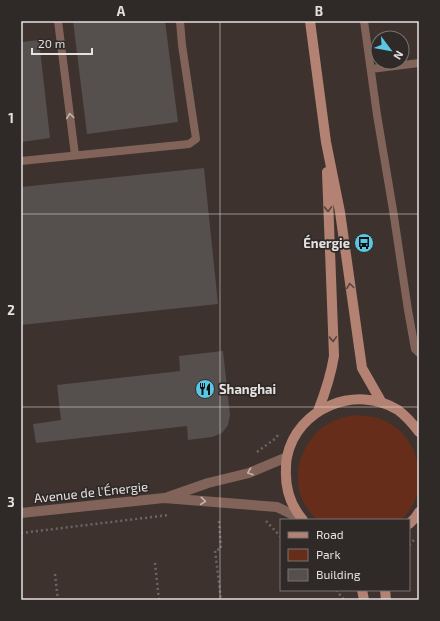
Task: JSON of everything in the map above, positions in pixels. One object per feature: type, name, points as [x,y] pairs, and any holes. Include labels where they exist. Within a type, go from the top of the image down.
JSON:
[{"type":"main road","points":[[310,21],[326,142],[340,212],[362,368],[382,403]]},
{"type":"main road","points":[[318,411],[324,396],[334,356],[326,142]]},
{"type":"main road","points":[[302,519],[291,500],[286,479],[287,457],[293,440],[304,424],[318,411],[338,402],[360,399],[382,403],[398,411],[412,422],[419,432]]},
{"type":"main road","points":[[410,523],[419,512]]},
{"type":"street","name":"Avenue de l'Énergie","points":[[164,498],[208,483],[249,473],[287,457]]},
{"type":"street","name":"Avenue de l'Énergie","points":[[21,512],[164,498],[277,507],[302,519]]},
{"type":"lane","points":[[58,21],[76,155]]},
{"type":"lane","points":[[21,161],[189,144],[196,139],[182,46],[180,21]]},
{"type":"lane","points":[[364,21],[370,62]]},
{"type":"lane","points":[[371,70],[408,310],[415,349],[419,353]]},
{"type":"path","points":[[251,456],[276,438],[280,432]]},
{"type":"path","points":[[21,533],[174,515]]},
{"type":"path","points":[[219,521],[221,549],[215,550],[221,600]]},
{"type":"path","points":[[155,563],[160,600]]},
{"type":"path","points":[[55,574],[58,600]]},
{"type":"path","points":[[337,591],[344,600]]},
{"type":"shaded area","points":[[21,21],[419,21],[419,600],[21,600]]},
{"type":"green space","points":[[355,415],[378,418],[398,429],[407,439],[414,452],[418,466],[419,481],[417,495],[411,509],[402,519],[316,519],[304,503],[301,497],[298,477],[302,457],[311,439],[318,431],[329,423],[340,418]]},
{"type":"building","points":[[73,21],[165,21],[178,122],[87,134]]},
{"type":"building","points":[[39,40],[50,138],[21,142],[21,42]]},
{"type":"building","points":[[204,168],[218,304],[21,325],[21,187]]},
{"type":"building","points":[[223,351],[230,415],[228,425],[222,433],[212,437],[188,440],[187,426],[36,443],[33,424],[61,420],[57,385],[180,371],[179,356]]},
{"type":"place","name":"Énergie","points":[[364,243]]},
{"type":"place","name":"Shanghai","points":[[205,389]]}]
